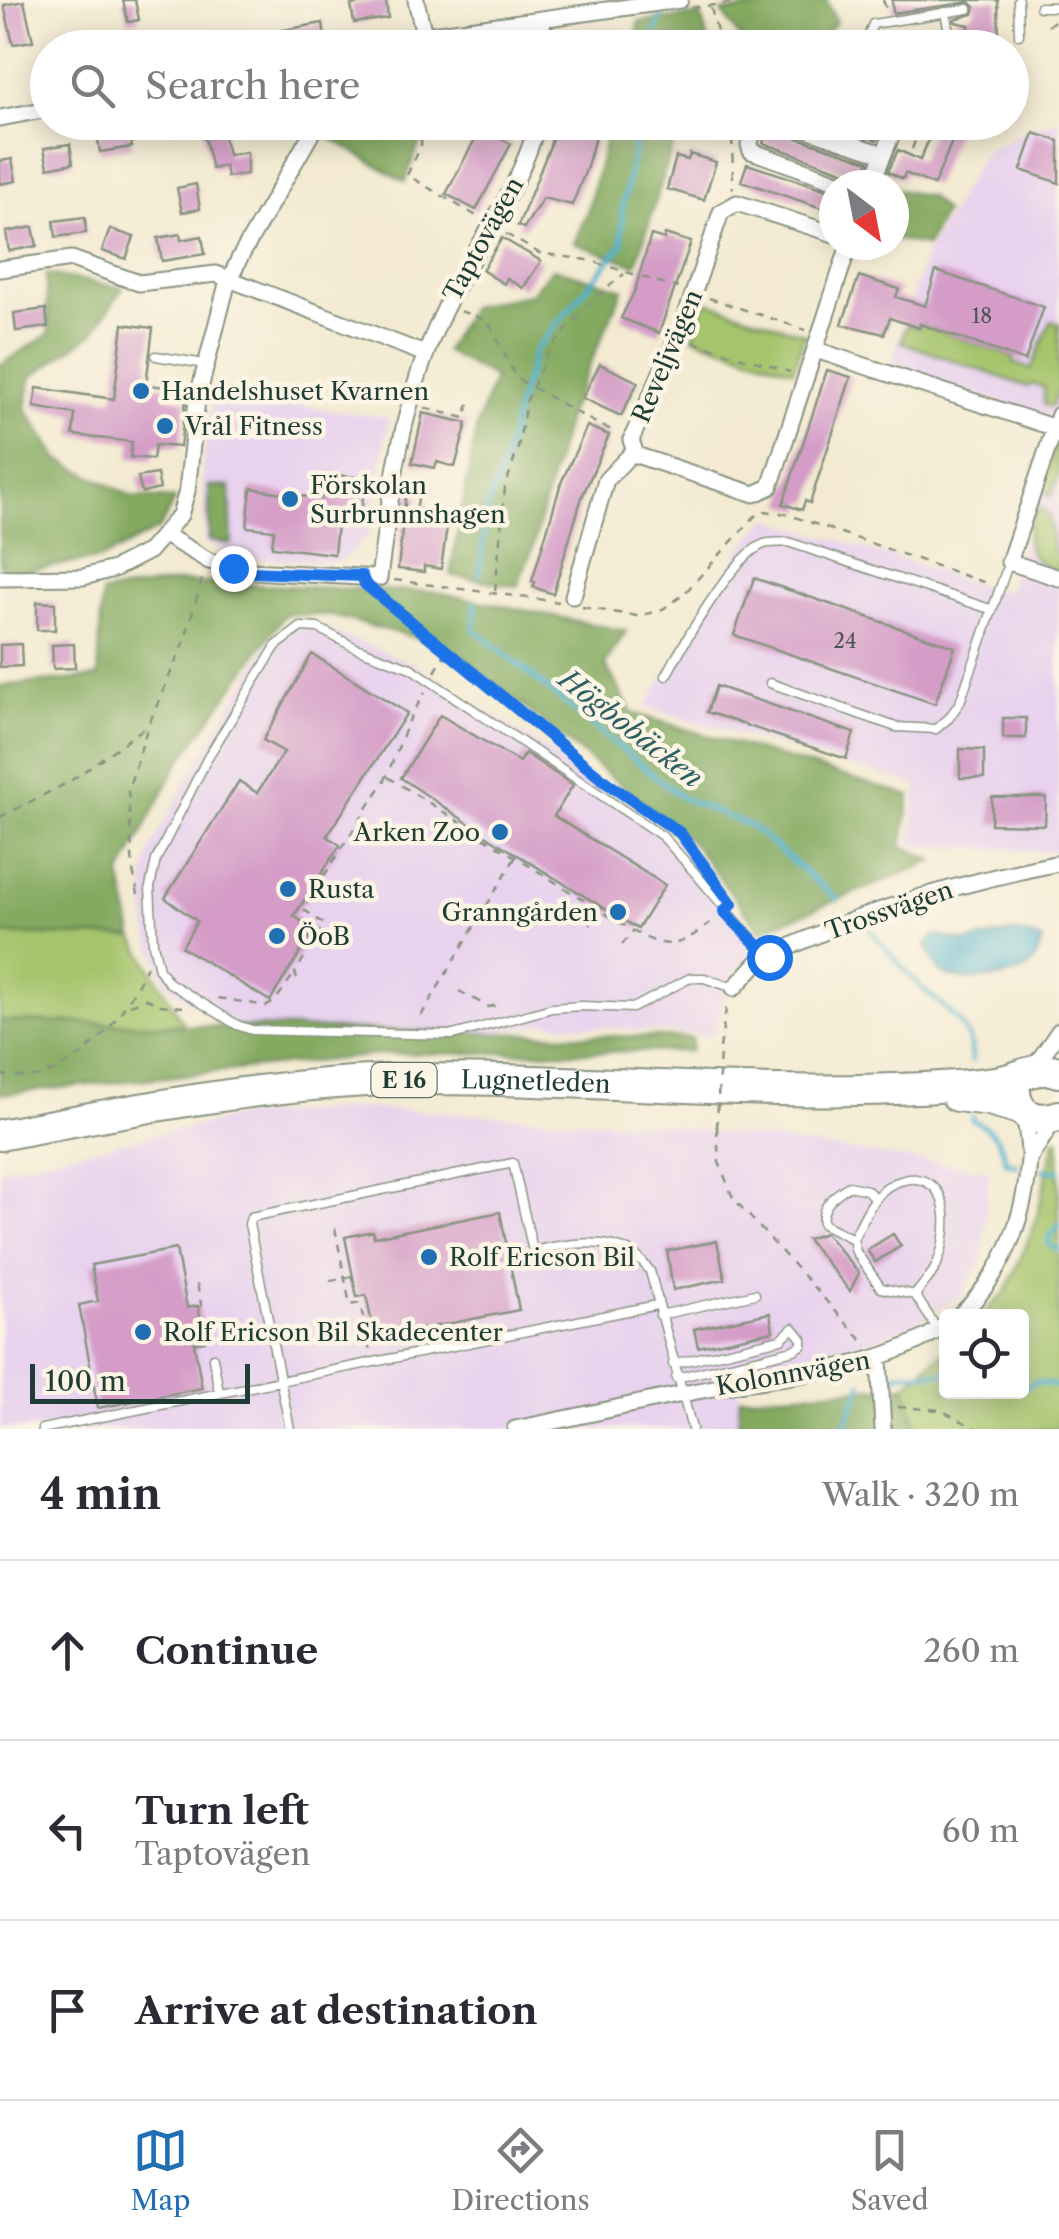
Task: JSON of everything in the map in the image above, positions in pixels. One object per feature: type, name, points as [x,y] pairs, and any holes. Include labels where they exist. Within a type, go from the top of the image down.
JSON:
[{"type":"highway","name":"Lugnetleden","points":[[894,1089],[1002,1080],[1039,1072]]},
{"type":"highway","points":[[1022,1111],[1015,1090],[1017,1083],[1039,1072]]},
{"type":"highway","name":"Lugnetleden","points":[[0,1135],[292,1086],[390,1080],[894,1089],[989,1100],[1022,1111]]},
{"type":"highway","name":"E 16","points":[[1022,1111],[1038,1119],[1058,1116]]},
{"type":"street","points":[[416,0],[423,30]]},
{"type":"street","points":[[463,30],[680,0]]},
{"type":"street","points":[[542,20],[543,30]]},
{"type":"street","points":[[0,118],[30,112]]},
{"type":"street","points":[[0,578],[99,574],[149,551],[184,507],[197,400],[229,279],[308,140]]},
{"type":"street","name":"Taptovägen","points":[[380,578],[392,483],[425,354],[447,304],[520,174],[532,140]]},
{"type":"street","points":[[751,140],[751,152],[819,175]]},
{"type":"street","points":[[841,140],[883,154]]},
{"type":"street","points":[[876,170],[889,140]]},
{"type":"street","name":"Reveljvägen","points":[[819,229],[737,203],[723,209],[677,337],[631,440],[633,452],[754,494],[763,492],[774,480],[843,260]]},
{"type":"street","points":[[0,269],[72,259],[139,283],[207,274],[425,354]]},
{"type":"street","points":[[816,350],[1057,422],[1009,562],[1059,578]]},
{"type":"street","points":[[574,596],[606,480],[633,452]]},
{"type":"street","points":[[164,535],[209,561],[250,572],[380,578]]},
{"type":"street","name":"Trossvägen","points":[[734,988],[757,963],[792,945],[945,888],[1059,863]]},
{"type":"street","points":[[1039,1072],[1059,1031]]},
{"type":"street","points":[[965,1309],[1002,1264],[1012,1236],[1029,1159],[1022,1111]]},
{"type":"street","points":[[1029,1159],[1058,1116]]},
{"type":"street","name":"Kolonnvägen","points":[[515,1429],[678,1386],[879,1358],[939,1329]]},
{"type":"street","points":[[879,1358],[883,1429]]},
{"type":"lane","points":[[1018,0],[1019,30]]},
{"type":"lane","points":[[1040,7],[1059,7]]},
{"type":"lane","points":[[870,30],[873,24],[968,9]]},
{"type":"lane","points":[[946,12],[949,30]]},
{"type":"lane","points":[[156,356],[205,364]]},
{"type":"lane","points":[[666,676],[696,619],[748,556],[764,544],[788,542],[990,609]]},
{"type":"lane","points":[[770,683],[896,727],[936,729],[950,718],[960,702],[1009,562]]},
{"type":"lane","points":[[734,988],[704,978],[690,978],[633,1008],[582,1006],[538,1011],[483,1030],[454,1035],[282,1033],[237,1025],[168,982],[159,969],[150,902],[156,860],[208,757],[276,646],[301,627],[318,628],[356,648],[411,668],[662,836],[724,911],[769,957]]},
{"type":"lane","points":[[290,1429],[248,1224],[251,1217],[514,1163],[533,1251],[606,1245],[632,1253],[650,1270],[692,1429]]},
{"type":"lane","points":[[914,1295],[936,1267],[944,1229],[944,1204],[938,1190],[924,1180],[909,1178],[888,1186],[875,1199],[853,1239],[856,1252],[881,1288],[914,1295],[939,1324]]},
{"type":"lane","points":[[853,1239],[823,1224],[826,1206],[849,1186],[868,1190],[875,1199]]},
{"type":"lane","points":[[42,1429],[372,1362],[755,1294]]},
{"type":"lane","points":[[673,1364],[781,1339],[794,1328],[802,1339],[802,1345],[794,1350],[678,1386]]},
{"type":"lane","points":[[213,1358],[220,1392]]},
{"type":"path","points":[[710,6],[716,30]]},
{"type":"path","points":[[1048,26],[1059,17]]},
{"type":"path","points":[[422,140],[407,175],[539,253],[588,260],[617,270]]},
{"type":"path","points":[[732,140],[732,197]]},
{"type":"path","points":[[912,149],[915,140]]},
{"type":"path","points":[[494,592],[505,488],[532,386],[544,358],[559,338],[591,301],[626,272]]},
{"type":"path","points":[[447,304],[491,326],[516,378],[618,432]]},
{"type":"path","points":[[677,337],[807,378]]},
{"type":"path","points":[[410,404],[465,418],[470,400]]},
{"type":"path","points":[[142,908],[133,871],[128,790],[148,726],[184,642],[209,561]]},
{"type":"path","points":[[362,576],[365,584],[607,783],[680,833],[705,868]]},
{"type":"path","points":[[380,578],[637,616]]},
{"type":"path","points":[[297,979],[295,973],[324,924],[303,909],[387,776],[411,716],[447,651]]},
{"type":"path","points":[[0,818],[69,782],[148,726]]},
{"type":"path","points":[[387,776],[658,946],[672,945],[724,911]]},
{"type":"path","points":[[400,784],[403,795]]},
{"type":"path","points":[[434,814],[438,808]]},
{"type":"path","points":[[497,852],[502,848]]},
{"type":"path","points":[[422,1016],[516,857]]},
{"type":"path","points":[[531,874],[532,867]]},
{"type":"path","points":[[565,895],[570,892]]},
{"type":"path","points":[[590,925],[600,910]]},
{"type":"path","points":[[622,945],[633,931]]},
{"type":"path","points":[[0,1075],[37,1077],[86,1052],[127,1007],[148,967]]},
{"type":"path","points":[[734,988],[720,1048],[717,1128],[719,1162],[732,1198],[879,1358]]},
{"type":"path","points":[[459,991],[489,1008],[497,1005]]},
{"type":"path","points":[[334,1228],[350,1305],[360,1303],[372,1362]]},
{"type":"path","points":[[330,1281],[353,1276]]},
{"type":"path","points":[[197,1284],[213,1358]]},
{"type":"path","points":[[356,1328],[364,1326]]},
{"type":"path","points":[[881,1402],[941,1410],[977,1429]]},
{"type":"shaded area","points":[[1059,120],[1059,422],[891,365],[926,254],[984,152],[1007,140],[1029,140],[1032,127]]},
{"type":"shaded area","name":"Förskolan Surbrunnshagen","points":[[213,397],[276,409],[289,404],[389,418],[369,535],[340,562],[262,559],[205,543],[203,463]]},
{"type":"shaded area","points":[[1059,435],[1059,852],[910,845],[917,785],[645,707],[743,546],[768,519],[1007,593]]},
{"type":"shaded area","points":[[300,626],[321,627],[414,664],[548,751],[662,832],[692,861],[762,947],[728,982],[713,1036],[547,1023],[453,1040],[248,1036],[167,986],[150,943],[146,914],[144,878],[151,848],[268,644]]},
{"type":"shaded area","points":[[362,1108],[657,1124],[989,1170],[982,1262],[962,1294],[910,1327],[874,1340],[739,1371],[738,1429],[0,1429],[0,1169],[238,1117]]},
{"type":"green space","points":[[826,0],[836,22],[829,30],[734,30],[722,12]]},
{"type":"green space","points":[[701,15],[705,30],[638,30],[638,22]]},
{"type":"green space","points":[[334,140],[421,140],[405,182]]},
{"type":"green space","points":[[606,140],[674,140],[636,265],[574,243],[587,213]]},
{"type":"green space","points":[[909,192],[930,197],[944,212],[926,246],[909,242]]},
{"type":"green space","points":[[553,268],[623,289],[568,414],[532,550],[517,586],[450,575],[477,426],[494,378],[445,351],[470,307],[530,294]]},
{"type":"green space","points":[[46,274],[123,288],[93,333],[30,378],[26,409],[58,459],[133,497],[175,499],[160,528],[103,558],[12,573],[0,566],[0,365],[49,334]]},
{"type":"green space","points":[[705,301],[805,334],[793,370],[693,337]]},
{"type":"green space","points":[[1051,321],[1059,324],[1059,387],[1052,407],[1044,405],[1044,387],[1028,387],[901,342],[907,324],[918,328],[920,324],[1014,357],[1013,363],[1031,369]]},
{"type":"green space","points":[[1059,435],[1059,474],[1049,496],[1042,486]]},
{"type":"green space","points":[[209,486],[230,487],[232,544],[209,541]]},
{"type":"green space","points":[[1042,508],[1049,517],[1054,552],[1059,555],[1059,572],[1039,562],[1029,550],[1033,512]]},
{"type":"green space","points":[[179,582],[435,592],[626,631],[605,664],[632,713],[910,796],[902,846],[934,861],[760,931],[692,842],[448,646],[329,615],[285,614],[176,767],[121,874],[133,937],[0,934],[0,686],[98,677],[102,593]]},
{"type":"green space","points":[[0,934],[133,937],[184,1025],[0,1021]]},
{"type":"green space","points":[[0,1021],[692,1038],[691,1051],[387,1054],[0,1094]]},
{"type":"green space","points":[[1059,1138],[1059,1429],[917,1429],[905,1386],[939,1356],[939,1399],[1029,1399],[1029,1309],[988,1309],[1006,1292],[1035,1224],[1055,1141]]},
{"type":"green space","points":[[905,1386],[917,1429],[738,1429],[740,1397]]},
{"type":"water","points":[[1015,932],[1043,940],[1028,968],[998,977],[972,979],[942,973],[926,945],[935,935],[967,942]]},
{"type":"building","points":[[123,0],[135,0],[139,20],[128,22]]},
{"type":"building","points":[[386,0],[388,18],[354,23],[351,5]]},
{"type":"building","points":[[892,0],[998,0],[999,30],[969,30],[969,25],[955,22],[954,19],[973,14],[975,7],[970,2],[893,13]]},
{"type":"building","points":[[24,1],[30,41],[13,44],[4,5]]},
{"type":"building","points":[[323,23],[324,30],[284,30]]},
{"type":"building","points":[[1034,133],[1059,141],[1059,183],[1021,170]]},
{"type":"building","points":[[98,140],[131,140],[132,147],[100,152]]},
{"type":"building","points":[[205,140],[224,140],[228,155],[247,152],[247,174],[227,177],[225,166],[212,169]]},
{"type":"building","points":[[475,140],[504,140],[511,144],[476,210],[446,194]]},
{"type":"building","points":[[552,140],[594,140],[572,205],[543,198],[524,228],[518,226]]},
{"type":"building","points":[[764,140],[804,140],[869,161],[865,170],[839,170],[763,143]]},
{"type":"building","points":[[929,140],[953,140],[934,185],[909,175],[909,170],[889,170],[898,150],[920,160]]},
{"type":"building","points":[[70,144],[73,163],[48,168],[44,148]]},
{"type":"building","points":[[690,154],[716,162],[704,200],[667,189],[676,157],[688,160]]},
{"type":"building","points":[[12,159],[16,181],[0,184],[0,161]]},
{"type":"building","points":[[747,164],[819,187],[819,207],[741,181]]},
{"type":"building","points":[[196,184],[200,209],[182,212],[177,188]]},
{"type":"building","points":[[85,217],[86,233],[56,237],[54,221]]},
{"type":"building","points":[[33,227],[37,246],[9,251],[6,232]]},
{"type":"building","points":[[110,229],[134,237],[126,259],[102,251]]},
{"type":"building","points":[[180,234],[181,240],[202,236],[205,254],[162,261],[158,238]]},
{"type":"building","points":[[665,234],[691,242],[659,333],[621,318],[635,290],[651,235],[664,239]]},
{"type":"building","points":[[502,238],[541,261],[523,288],[507,278],[504,284],[482,270]]},
{"type":"building","points":[[936,271],[1044,307],[1025,361],[920,324],[919,328],[890,318],[884,334],[842,324],[859,276],[899,289],[896,297],[925,306]]},
{"type":"building","points":[[46,309],[48,327],[16,331],[14,313]]},
{"type":"building","name":"Handelshuset Kvarnen","points":[[123,324],[153,328],[146,385],[167,387],[166,397],[186,400],[180,447],[155,445],[153,459],[130,457],[132,442],[73,435],[75,414],[34,407],[37,388],[114,399]]},
{"type":"building","points":[[600,364],[638,382],[621,416],[582,398]]},
{"type":"building","points":[[827,370],[851,377],[810,503],[805,501],[802,510],[783,504]]},
{"type":"building","points":[[423,413],[467,423],[455,467],[437,462],[435,468],[412,463]]},
{"type":"building","points":[[587,426],[609,435],[582,497],[553,594],[533,587],[532,581],[561,483]]},
{"type":"building","points":[[157,474],[160,489],[142,493],[138,477]]},
{"type":"building","points":[[324,474],[365,478],[361,516],[338,514],[334,554],[272,547],[274,530],[247,527],[251,488],[321,499]]},
{"type":"building","points":[[406,493],[419,495],[416,509],[449,512],[441,569],[398,569]]},
{"type":"building","points":[[754,578],[955,647],[935,704],[734,635]]},
{"type":"building","points":[[37,602],[55,603],[55,630],[37,630]]},
{"type":"building","points":[[21,644],[22,666],[0,667],[0,645]]},
{"type":"building","points":[[74,644],[75,668],[53,669],[52,645]]},
{"type":"building","points":[[312,654],[407,713],[327,836],[340,845],[294,916],[314,930],[270,1001],[182,947],[197,921],[165,898],[239,781],[257,793],[284,752],[263,740]]},
{"type":"building","points":[[716,686],[854,733],[846,759],[707,712]]},
{"type":"building","points":[[440,715],[519,762],[525,753],[573,785],[554,816],[665,885],[638,929],[401,778]]},
{"type":"building","points":[[1003,718],[1026,718],[1026,738],[1003,738]]},
{"type":"building","points":[[960,749],[984,750],[984,778],[960,778]]},
{"type":"building","points":[[992,797],[1046,797],[1045,825],[991,824]]},
{"type":"building","name":"Rolf Ericson Bil","points":[[500,1212],[519,1310],[375,1338],[366,1295],[357,1297],[345,1237],[373,1231],[374,1237]]},
{"type":"building","points":[[825,1233],[859,1273],[850,1291],[807,1239]]},
{"type":"building","points":[[893,1234],[901,1246],[875,1262],[867,1250]]},
{"type":"building","points":[[717,1241],[725,1279],[673,1290],[667,1251]]},
{"type":"building","name":"Rolf Ericson Bil Skadecenter","points":[[176,1249],[187,1308],[198,1306],[205,1341],[194,1343],[202,1388],[98,1408],[79,1305],[98,1301],[91,1265]]},
{"type":"building","points":[[770,1313],[773,1331],[698,1347],[694,1329]]},
{"type":"waterway","name":"Högbobäcken","points":[[656,30],[661,16]]},
{"type":"waterway","name":"Högbobäcken","points":[[479,575],[488,505],[535,351],[622,245],[622,211],[636,140]]},
{"type":"waterway","name":"Högbobäcken","points":[[476,602],[474,629],[682,798],[751,826],[838,900]]},
{"type":"waterway","name":"Högbobäcken","points":[[868,927],[963,1028],[971,1061]]},
{"type":"waterway","name":"Högbobäcken","points":[[972,1116],[972,1120],[995,1136],[1006,1162],[1017,1165]]},
{"type":"waterway","name":"Högbobäcken","points":[[1043,1170],[1059,1171]]},
{"type":"waterway","name":"Högbobäcken","points":[[1059,1225],[1049,1238],[1049,1245],[1059,1250]]},
{"type":"waterway","points":[[894,1378],[899,1373],[939,1373]]},
{"type":"waterway","points":[[1029,1385],[1035,1382],[1059,1386]]},
{"type":"waterway","points":[[844,1429],[862,1383]]},
{"type":"place","name":"Handelshuset Kvarnen","points":[[141,391]]},
{"type":"place","name":"Vrål Fitness","points":[[165,426]]},
{"type":"place","name":"Förskolan Surbrunnshagen","points":[[290,499]]},
{"type":"place","name":"Arken Zoo","points":[[500,832]]},
{"type":"place","name":"Rusta","points":[[288,889]]},
{"type":"place","name":"Granngården","points":[[618,912]]},
{"type":"place","name":"ÖoB","points":[[277,936]]},
{"type":"place","name":"Rolf Ericson Bil","points":[[429,1257]]},
{"type":"place","name":"Rolf Ericson Bil Skadecenter","points":[[143,1332]]},
{"type":"route","points":[[233,568],[362,576],[365,584],[488,687],[607,783],[680,833],[732,904],[724,911],[769,957]]}]
